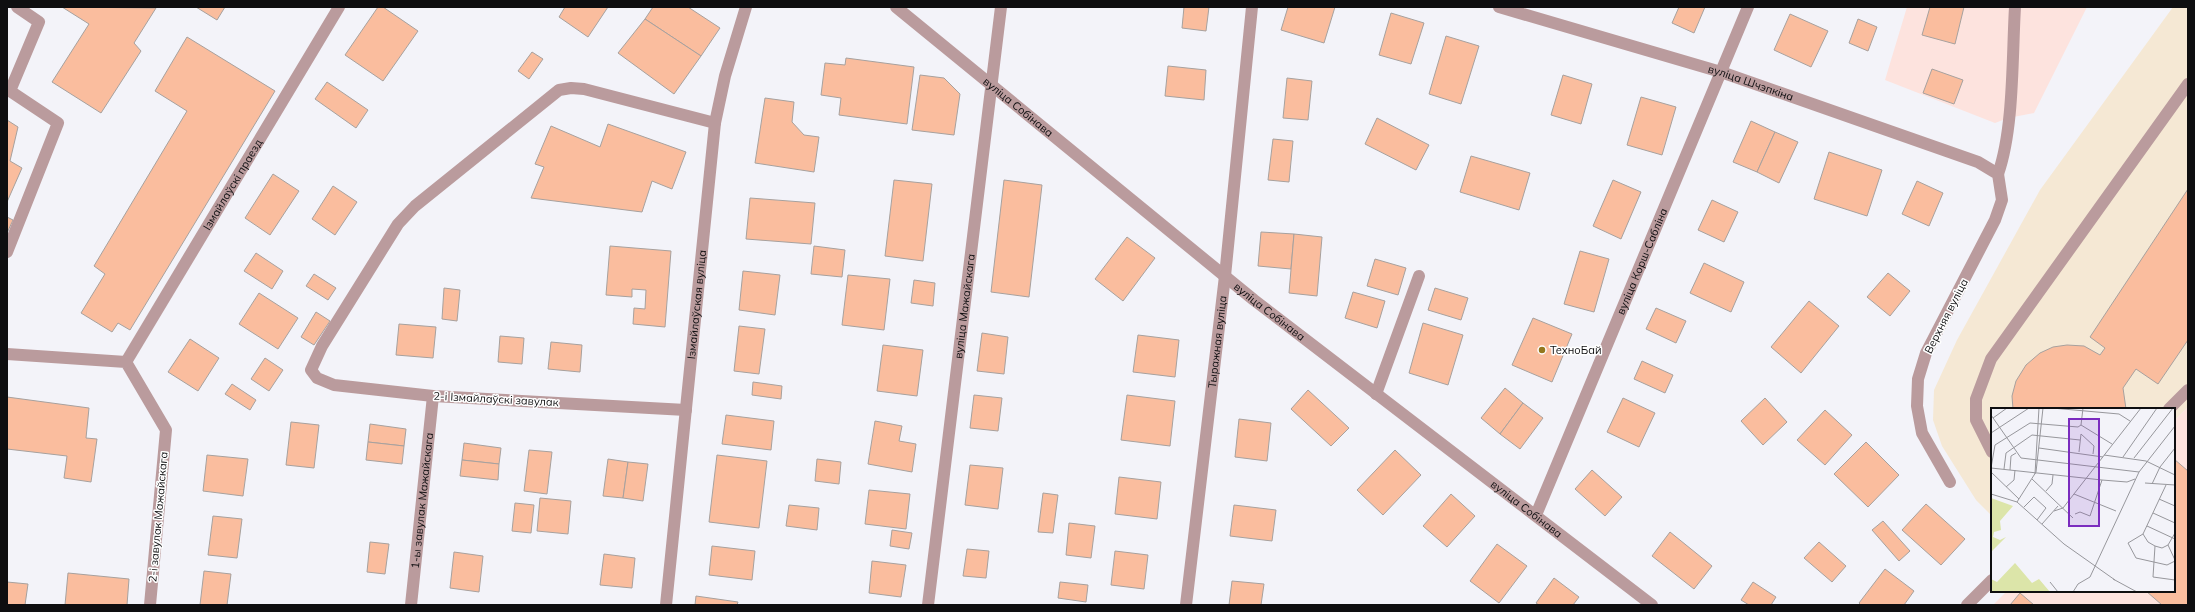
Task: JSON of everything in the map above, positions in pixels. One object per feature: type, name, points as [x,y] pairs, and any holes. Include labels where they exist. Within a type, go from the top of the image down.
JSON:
[{"type":"street","points":[[7,252],[58,123],[10,91],[39,22],[16,7]]},
{"type":"street","name":"Ізмайлаўскі праезд","points":[[126,362],[339,7]]},
{"type":"street","name":"Ізмайлаўская вуліца","points":[[666,605],[716,123],[725,76],[746,7]]},
{"type":"street","name":"вуліца Собінава","points":[[896,7],[1225,276],[1376,394],[1652,605]]},
{"type":"street","name":"вуліца Мажайскага","points":[[928,605],[993,85],[1001,7]]},
{"type":"street","name":"Тыражная вуліца","points":[[1186,605],[1225,276],[1252,7]]},
{"type":"street","name":"вуліца Шчэпкіна","points":[[1499,7],[1721,72],[1978,162],[1998,174]]},
{"type":"street","name":"вуліца Корш-Сабліна","points":[[1536,515],[1748,7]]},
{"type":"street","points":[[1998,174],[2003,159],[2008,118],[2015,7]]},
{"type":"street","points":[[1991,450],[1976,420],[1976,399],[1991,359],[2188,84]]},
{"type":"street","name":"2-і Ізмайлаўскі завулак","points":[[686,410],[433,396],[334,385],[317,378],[311,370],[322,346],[398,224],[416,206],[559,90],[571,88],[584,89],[716,123]]},
{"type":"street","name":"Верхняя вуліца","points":[[1950,482],[1922,433],[1917,406],[1918,379],[1926,353],[1995,220],[2002,200],[1998,174]]},
{"type":"street","points":[[1376,394],[1419,276]]},
{"type":"street","points":[[7,354],[126,362]]},
{"type":"street","name":"2-і завулак Мажайскага","points":[[126,362],[166,430],[150,605]]},
{"type":"street","points":[[2170,408],[2188,390]]},
{"type":"street","name":"1-ы завулак Мажайскага","points":[[411,605],[433,396]]},
{"type":"street","points":[[1967,605],[1991,581]]},
{"type":"shaded area","points":[[1907,7],[2087,7],[2034,113],[2008,118],[1995,123],[1885,80]]},
{"type":"shaded area","points":[[2173,7],[2188,7],[2188,407],[2175,420],[2175,408],[1991,408],[1991,515],[1976,500],[1942,446],[1933,420],[1934,390],[1957,340],[2040,190]]},
{"type":"shaded area","points":[[2188,407],[2188,605],[1993,605],[2006,592],[2175,592],[2175,420]]},
{"type":"building","points":[[62,7],[156,8],[134,43],[141,51],[101,113],[52,82],[89,24]]},
{"type":"building","points":[[196,7],[225,7],[217,20]]},
{"type":"building","points":[[378,7],[383,7],[418,31],[383,81],[345,55]]},
{"type":"building","points":[[565,7],[608,7],[588,37],[559,17]]},
{"type":"building","points":[[653,7],[688,7],[720,28],[701,56],[645,19]]},
{"type":"building","points":[[1184,7],[1209,7],[1206,31],[1182,28]]},
{"type":"building","points":[[1288,7],[1335,7],[1324,43],[1281,30]]},
{"type":"building","points":[[1679,7],[1705,7],[1694,33],[1672,23]]},
{"type":"building","points":[[1930,7],[1964,7],[1955,44],[1922,35]]},
{"type":"building","points":[[1391,13],[1424,23],[1411,64],[1379,55]]},
{"type":"building","points":[[1790,14],[1828,31],[1811,67],[1774,50]]},
{"type":"building","points":[[645,19],[701,56],[674,94],[618,53]]},
{"type":"building","points":[[1858,19],[1877,27],[1868,51],[1849,43]]},
{"type":"building","points":[[1446,36],[1479,46],[1461,104],[1429,94]]},
{"type":"building","points":[[187,37],[275,91],[130,330],[118,323],[112,332],[81,313],[105,274],[94,266],[187,111],[155,91]]},
{"type":"building","points":[[532,52],[543,59],[529,79],[518,71]]},
{"type":"building","points":[[846,58],[914,67],[907,124],[839,115],[841,98],[821,95],[825,63],[845,65]]},
{"type":"building","points":[[1168,66],[1206,70],[1204,100],[1165,96]]},
{"type":"building","points":[[1932,69],[1963,80],[1954,104],[1923,93]]},
{"type":"building","points":[[920,75],[944,78],[960,94],[954,135],[912,130]]},
{"type":"building","points":[[1563,75],[1592,84],[1581,124],[1551,115]]},
{"type":"building","points":[[1287,78],[1312,81],[1308,120],[1283,118]]},
{"type":"building","points":[[327,82],[368,110],[356,128],[315,99]]},
{"type":"building","points":[[1641,97],[1676,107],[1662,155],[1627,145]]},
{"type":"building","points":[[765,98],[794,102],[792,122],[804,135],[819,137],[814,172],[755,163]]},
{"type":"building","points":[[1377,118],[1429,145],[1416,170],[1365,144]]},
{"type":"building","points":[[7,120],[18,127],[10,161],[22,168],[7,202]]},
{"type":"building","points":[[1751,121],[1775,132],[1757,172],[1733,162]]},
{"type":"building","points":[[608,124],[686,152],[672,189],[652,181],[642,212],[531,198],[544,167],[535,164],[551,126],[600,147]]},
{"type":"building","points":[[1775,132],[1798,142],[1779,183],[1757,172]]},
{"type":"building","points":[[1273,139],[1293,141],[1289,182],[1268,180]]},
{"type":"building","points":[[1829,152],[1882,170],[1867,216],[1814,199]]},
{"type":"building","points":[[1471,156],[1530,173],[1519,210],[1460,192]]},
{"type":"building","points":[[273,174],[299,191],[270,235],[245,218]]},
{"type":"building","points":[[894,180],[932,184],[923,261],[885,256]]},
{"type":"building","points":[[1004,180],[1042,185],[1029,297],[991,292]]},
{"type":"building","points":[[1613,180],[1641,192],[1621,239],[1593,226]]},
{"type":"building","points":[[1917,181],[1943,193],[1929,226],[1902,214]]},
{"type":"building","points":[[333,186],[357,202],[335,235],[312,219]]},
{"type":"building","points":[[2188,189],[2188,340],[2158,384],[2136,369],[2123,388],[2126,408],[2013,408],[2012,396],[2016,381],[2026,365],[2040,353],[2053,347],[2067,345],[2084,346],[2100,355],[2105,348],[2090,337]]},
{"type":"building","points":[[750,198],[815,203],[811,244],[746,239]]},
{"type":"building","points":[[1712,200],[1738,212],[1724,242],[1698,230]]},
{"type":"building","points":[[7,217],[13,220],[7,233]]},
{"type":"building","points":[[1261,232],[1294,234],[1291,269],[1258,266]]},
{"type":"building","points":[[1294,234],[1322,237],[1317,296],[1289,293]]},
{"type":"building","points":[[1127,237],[1155,258],[1123,301],[1095,279]]},
{"type":"building","points":[[610,246],[671,251],[665,327],[633,324],[634,308],[645,309],[646,290],[632,289],[632,297],[606,295]]},
{"type":"building","points":[[814,246],[845,250],[842,277],[811,274]]},
{"type":"building","points":[[1580,251],[1609,259],[1594,312],[1564,304]]},
{"type":"building","points":[[256,253],[283,271],[272,289],[244,271]]},
{"type":"building","points":[[1375,259],[1406,268],[1398,295],[1367,286]]},
{"type":"building","points":[[1704,263],[1744,282],[1731,312],[1690,293]]},
{"type":"building","points":[[743,271],[780,275],[775,315],[739,310]]},
{"type":"building","points":[[1888,273],[1910,291],[1890,316],[1867,297]]},
{"type":"building","points":[[314,274],[336,288],[328,300],[306,286]]},
{"type":"building","points":[[848,275],[890,279],[884,330],[842,325]]},
{"type":"building","points":[[914,280],[935,283],[933,306],[911,303]]},
{"type":"building","points":[[444,288],[460,290],[457,321],[442,319]]},
{"type":"building","points":[[1435,288],[1468,298],[1461,320],[1428,310]]},
{"type":"building","points":[[1353,292],[1385,301],[1377,328],[1345,318]]},
{"type":"building","points":[[259,293],[298,318],[278,349],[239,324]]},
{"type":"building","points":[[1809,301],[1839,326],[1801,373],[1771,347]]},
{"type":"building","points":[[1656,308],[1686,321],[1676,343],[1646,329]]},
{"type":"building","points":[[316,312],[330,321],[314,345],[301,337]]},
{"type":"building","name":"ТехноБай","points":[[1533,318],[1572,334],[1552,382],[1512,365]]},
{"type":"building","points":[[1423,323],[1463,335],[1448,385],[1409,373]]},
{"type":"building","points":[[399,324],[436,327],[433,358],[396,355]]},
{"type":"building","points":[[739,326],[765,329],[759,374],[734,371]]},
{"type":"building","points":[[982,333],[1008,337],[1004,374],[977,371]]},
{"type":"building","points":[[1138,335],[1179,340],[1175,377],[1133,372]]},
{"type":"building","points":[[500,336],[524,338],[522,364],[498,362]]},
{"type":"building","points":[[190,339],[219,358],[198,391],[168,372]]},
{"type":"building","points":[[551,342],[582,345],[580,372],[548,369]]},
{"type":"building","points":[[883,345],[923,350],[917,396],[877,391]]},
{"type":"building","points":[[265,358],[283,370],[269,391],[251,379]]},
{"type":"building","points":[[1642,361],[1673,375],[1665,393],[1634,379]]},
{"type":"building","points":[[753,382],[782,386],[781,399],[752,395]]},
{"type":"building","points":[[232,384],[256,400],[250,410],[225,394]]},
{"type":"building","points":[[1505,388],[1523,403],[1500,434],[1481,418]]},
{"type":"building","points":[[1308,390],[1349,428],[1331,446],[1291,409]]},
{"type":"building","points":[[974,395],[1002,398],[998,431],[970,428]]},
{"type":"building","points":[[1127,395],[1175,401],[1170,446],[1121,440]]},
{"type":"building","points":[[7,397],[89,408],[86,438],[97,439],[91,482],[64,478],[67,456],[7,449]]},
{"type":"building","points":[[1623,398],[1655,413],[1639,447],[1607,432]]},
{"type":"building","points":[[1765,398],[1787,422],[1763,445],[1741,421]]},
{"type":"building","points":[[1523,403],[1543,418],[1520,449],[1500,434]]},
{"type":"building","points":[[1825,410],[1852,435],[1825,465],[1797,440]]},
{"type":"building","points":[[726,415],[774,421],[771,450],[722,444]]},
{"type":"building","points":[[1239,419],[1271,423],[1267,461],[1235,457]]},
{"type":"building","points":[[875,421],[902,426],[899,441],[916,444],[912,472],[868,464]]},
{"type":"building","points":[[291,422],[319,425],[314,468],[286,465]]},
{"type":"building","points":[[370,424],[406,429],[404,446],[368,442]]},
{"type":"building","points":[[368,442],[404,446],[402,464],[366,460]]},
{"type":"building","points":[[1866,442],[1899,475],[1868,507],[1834,474]]},
{"type":"building","points":[[464,443],[501,448],[499,464],[462,460]]},
{"type":"building","points":[[529,450],[552,452],[547,494],[524,491]]},
{"type":"building","points":[[1395,450],[1421,475],[1383,515],[1357,490]]},
{"type":"building","points":[[207,455],[248,459],[243,496],[203,491]]},
{"type":"building","points":[[717,455],[767,461],[759,528],[709,522]]},
{"type":"building","points":[[608,459],[628,462],[623,498],[603,496]]},
{"type":"building","points":[[817,459],[841,462],[839,484],[815,481]]},
{"type":"building","points":[[462,460],[499,464],[498,480],[460,476]]},
{"type":"building","points":[[2175,460],[2188,471],[2188,605],[2162,605],[2147,592],[2175,592]]},
{"type":"building","points":[[628,462],[648,464],[643,501],[623,498]]},
{"type":"building","points":[[970,465],[1003,468],[998,509],[965,505]]},
{"type":"building","points":[[1592,470],[1622,497],[1605,516],[1575,489]]},
{"type":"building","points":[[1119,477],[1161,482],[1157,519],[1115,514]]},
{"type":"building","points":[[869,490],[910,494],[906,529],[865,524]]},
{"type":"building","points":[[1043,493],[1058,495],[1053,533],[1038,532]]},
{"type":"building","points":[[1451,494],[1475,516],[1447,547],[1423,526]]},
{"type":"building","points":[[540,498],[571,501],[568,534],[537,531]]},
{"type":"building","points":[[515,503],[534,505],[531,533],[512,531]]},
{"type":"building","points":[[1926,504],[1965,539],[1941,565],[1902,530]]},
{"type":"building","points":[[789,505],[819,508],[817,530],[786,526]]},
{"type":"building","points":[[1234,505],[1276,510],[1272,541],[1230,536]]},
{"type":"building","points":[[213,516],[242,519],[237,558],[208,555]]},
{"type":"building","points":[[1883,521],[1910,551],[1899,561],[1872,530]]},
{"type":"building","points":[[1069,523],[1095,526],[1091,558],[1066,555]]},
{"type":"building","points":[[892,530],[912,533],[909,549],[890,546]]},
{"type":"building","points":[[1670,532],[1712,566],[1694,589],[1652,556]]},
{"type":"building","points":[[370,542],[389,544],[385,574],[367,572]]},
{"type":"building","points":[[1819,542],[1846,566],[1832,582],[1804,558]]},
{"type":"building","points":[[1497,544],[1527,566],[1499,603],[1470,581]]},
{"type":"building","points":[[712,546],[755,551],[752,580],[709,575]]},
{"type":"building","points":[[967,549],[989,551],[986,578],[963,576]]},
{"type":"building","points":[[1115,551],[1148,555],[1144,589],[1111,585]]},
{"type":"building","points":[[454,552],[483,556],[479,592],[450,588]]},
{"type":"building","points":[[604,554],[635,558],[632,588],[600,585]]},
{"type":"building","points":[[872,561],[906,565],[901,597],[869,593]]},
{"type":"building","points":[[1885,569],[1914,591],[1904,605],[1861,605],[1859,603]]},
{"type":"building","points":[[204,571],[231,574],[227,605],[200,605]]},
{"type":"building","points":[[68,573],[129,579],[127,605],[65,605]]},
{"type":"building","points":[[1554,578],[1579,597],[1573,605],[1539,605],[1536,603]]},
{"type":"building","points":[[1232,581],[1264,584],[1261,605],[1229,605]]},
{"type":"building","points":[[7,582],[28,584],[25,605],[7,605]]},
{"type":"building","points":[[1060,582],[1088,585],[1086,602],[1058,598]]},
{"type":"building","points":[[1753,582],[1776,597],[1771,605],[1749,605],[1741,600]]},
{"type":"building","points":[[2020,593],[2034,605],[2010,605]]},
{"type":"building","points":[[696,596],[738,602],[737,605],[695,605]]},
{"type":"place","name":"ТехноБай","points":[[1542,350]]}]
